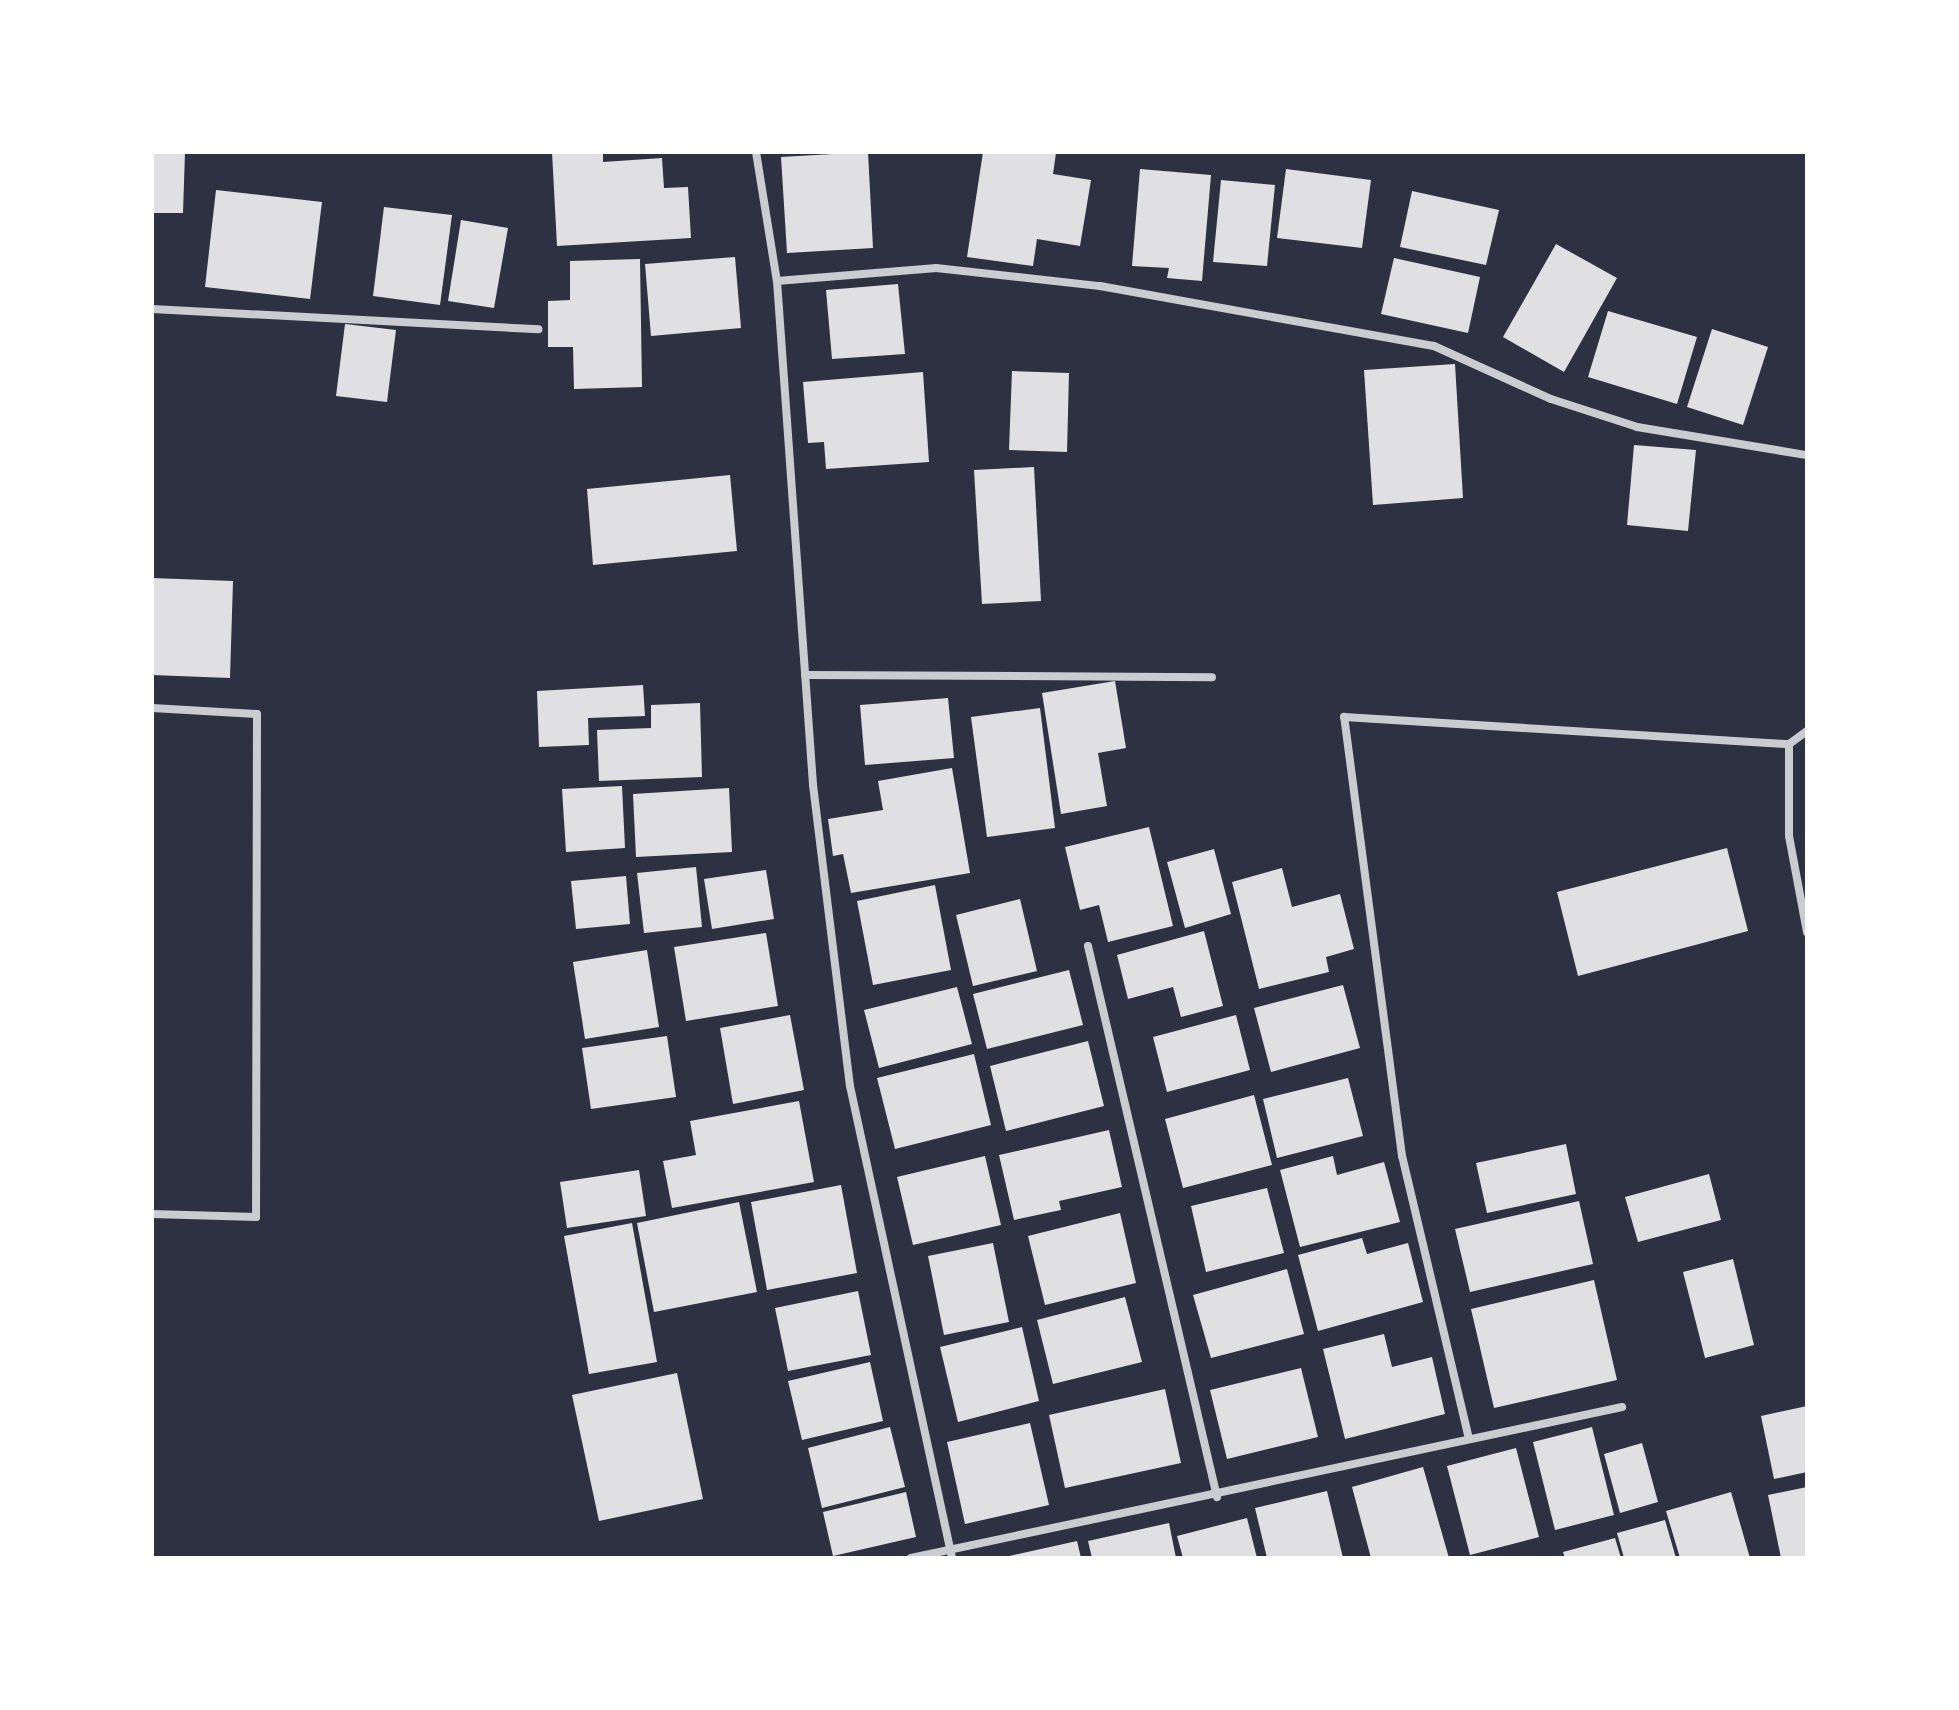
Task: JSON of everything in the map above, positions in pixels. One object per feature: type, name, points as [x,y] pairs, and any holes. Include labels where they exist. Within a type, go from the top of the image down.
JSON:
[{"type":"street","points":[[756,152],[777,281],[813,785],[850,1086],[951,1554]]},
{"type":"street","points":[[777,281],[936,268],[1100,286],[1434,346],[1551,399],[1637,427],[1807,455]]},
{"type":"street","points":[[152,309],[538,329]]},
{"type":"street","points":[[805,675],[1212,677]]},
{"type":"street","points":[[152,708],[257,714],[257,792],[256,1217],[152,1214]]},
{"type":"street","points":[[1469,1439],[1402,1156],[1344,717],[1789,744],[1807,731]]},
{"type":"street","points":[[1789,744],[1789,836],[1807,932]]},
{"type":"street","points":[[1088,946],[1217,1497]]},
{"type":"street","points":[[911,1558],[951,1554],[1622,1407]]},
{"type":"building","points":[[152,152],[185,152],[183,213],[152,213]]},
{"type":"building","points":[[552,152],[603,152],[603,162],[662,158],[664,188],[688,187],[691,238],[557,246]]},
{"type":"building","points":[[868,152],[873,248],[787,253],[781,157]]},
{"type":"building","points":[[983,152],[1056,153],[1053,174],[1091,180],[1080,246],[1037,239],[1033,266],[967,257]]},
{"type":"building","points":[[1140,169],[1211,175],[1202,281],[1167,278],[1169,268],[1132,266]]},
{"type":"building","points":[[1286,169],[1371,180],[1362,248],[1277,238]]},
{"type":"building","points":[[1221,180],[1275,185],[1267,266],[1213,262]]},
{"type":"building","points":[[216,190],[322,202],[310,299],[205,287]]},
{"type":"building","points":[[1412,191],[1499,210],[1486,265],[1400,247]]},
{"type":"building","points":[[384,207],[452,215],[440,305],[373,296]]},
{"type":"building","points":[[461,220],[508,228],[494,308],[448,301]]},
{"type":"building","points":[[1556,244],[1617,278],[1564,372],[1503,337]]},
{"type":"building","points":[[735,257],[741,328],[651,336],[645,264]]},
{"type":"building","points":[[1394,258],[1480,277],[1468,333],[1381,314]]},
{"type":"building","points":[[640,259],[642,387],[574,389],[573,347],[548,347],[548,301],[570,300],[570,261]]},
{"type":"building","points":[[898,284],[905,354],[832,359],[826,290]]},
{"type":"building","points":[[1608,311],[1697,337],[1677,404],[1588,377]]},
{"type":"building","points":[[345,324],[396,330],[387,402],[336,396]]},
{"type":"building","points":[[1712,329],[1768,347],[1743,425],[1687,407]]},
{"type":"building","points":[[1455,364],[1463,498],[1373,505],[1364,370]]},
{"type":"building","points":[[1012,371],[1069,373],[1067,452],[1009,450]]},
{"type":"building","points":[[923,372],[929,462],[826,469],[824,442],[808,443],[803,382]]},
{"type":"building","points":[[1634,445],[1696,450],[1688,531],[1627,525]]},
{"type":"building","points":[[1034,467],[1041,601],[982,604],[974,470]]},
{"type":"building","points":[[730,475],[737,551],[593,565],[587,489]]},
{"type":"building","points":[[152,578],[233,581],[230,678],[152,675]]},
{"type":"building","points":[[1115,681],[1126,748],[1098,753],[1107,806],[1061,814],[1042,693]]},
{"type":"building","points":[[643,685],[645,716],[588,718],[589,745],[539,747],[537,691]]},
{"type":"building","points":[[948,698],[954,758],[865,765],[860,705]]},
{"type":"building","points":[[700,703],[702,777],[599,781],[597,730],[651,728],[651,705]]},
{"type":"building","points":[[1040,708],[1055,828],[987,837],[971,717]]},
{"type":"building","points":[[952,768],[970,873],[851,893],[843,854],[833,856],[828,819],[883,810],[878,781]]},
{"type":"building","points":[[622,786],[625,848],[566,852],[562,789]]},
{"type":"building","points":[[729,788],[732,852],[636,857],[633,794]]},
{"type":"building","points":[[1149,827],[1173,926],[1108,942],[1099,905],[1080,910],[1065,847]]},
{"type":"building","points":[[1727,848],[1748,931],[1578,976],[1557,892]]},
{"type":"building","points":[[1214,849],[1231,914],[1185,928],[1167,862]]},
{"type":"building","points":[[696,867],[702,927],[644,933],[637,873]]},
{"type":"building","points":[[1282,868],[1292,907],[1340,894],[1354,949],[1326,957],[1329,972],[1259,989],[1232,882]]},
{"type":"building","points":[[766,870],[774,919],[712,929],[704,879]]},
{"type":"building","points":[[626,876],[630,924],[576,929],[571,881]]},
{"type":"building","points":[[935,885],[951,970],[873,985],[857,901]]},
{"type":"building","points":[[1020,899],[1037,971],[973,986],[956,915]]},
{"type":"building","points":[[1204,931],[1223,1006],[1181,1017],[1173,987],[1128,999],[1117,955]]},
{"type":"building","points":[[766,933],[778,1006],[686,1021],[674,947]]},
{"type":"building","points":[[647,950],[659,1027],[585,1039],[573,962]]},
{"type":"building","points":[[1069,970],[1083,1025],[987,1049],[973,994]]},
{"type":"building","points":[[1343,985],[1360,1048],[1271,1072],[1254,1008]]},
{"type":"building","points":[[957,987],[972,1044],[879,1068],[864,1010]]},
{"type":"building","points":[[790,1015],[804,1090],[733,1104],[720,1028]]},
{"type":"building","points":[[1236,1015],[1250,1070],[1167,1092],[1153,1037]]},
{"type":"building","points":[[667,1036],[676,1097],[591,1109],[582,1048]]},
{"type":"building","points":[[1088,1041],[1104,1106],[1006,1131],[990,1066]]},
{"type":"building","points":[[974,1054],[991,1125],[895,1149],[877,1078]]},
{"type":"building","points":[[1348,1078],[1363,1136],[1277,1158],[1263,1099]]},
{"type":"building","points":[[1254,1095],[1272,1165],[1183,1188],[1165,1119]]},
{"type":"building","points":[[799,1101],[814,1182],[672,1208],[663,1161],[696,1155],[690,1121]]},
{"type":"building","points":[[1109,1130],[1122,1187],[1059,1201],[1061,1210],[1014,1220],[999,1155]]},
{"type":"building","points":[[1566,1144],[1576,1194],[1487,1213],[1476,1163]]},
{"type":"building","points":[[985,1156],[1001,1225],[913,1245],[897,1177]]},
{"type":"building","points":[[1333,1156],[1337,1175],[1384,1162],[1400,1222],[1300,1247],[1280,1170]]},
{"type":"building","points":[[639,1170],[646,1216],[567,1228],[560,1182]]},
{"type":"building","points":[[1709,1174],[1721,1220],[1638,1242],[1625,1197]]},
{"type":"building","points":[[841,1185],[857,1273],[767,1290],[751,1202]]},
{"type":"building","points":[[1267,1188],[1284,1253],[1206,1272],[1191,1206]]},
{"type":"building","points":[[1579,1201],[1593,1264],[1470,1292],[1455,1229]]},
{"type":"building","points":[[739,1202],[757,1292],[654,1312],[637,1223]]},
{"type":"building","points":[[1120,1213],[1136,1283],[1045,1305],[1028,1236]]},
{"type":"building","points":[[632,1223],[657,1362],[589,1374],[564,1236]]},
{"type":"building","points":[[1362,1238],[1367,1254],[1408,1243],[1423,1302],[1318,1331],[1298,1255]]},
{"type":"building","points":[[993,1243],[1009,1322],[944,1335],[928,1256]]},
{"type":"building","points":[[1733,1259],[1754,1345],[1705,1358],[1683,1272]]},
{"type":"building","points":[[1287,1269],[1304,1334],[1211,1358],[1193,1295]]},
{"type":"building","points":[[1594,1280],[1617,1380],[1494,1408],[1471,1309]]},
{"type":"building","points":[[858,1291],[871,1355],[788,1371],[775,1308]]},
{"type":"building","points":[[1125,1297],[1142,1362],[1053,1384],[1037,1320]]},
{"type":"building","points":[[1022,1327],[1039,1401],[958,1422],[940,1347]]},
{"type":"building","points":[[1384,1334],[1392,1367],[1432,1357],[1445,1414],[1345,1439],[1323,1349]]},
{"type":"building","points":[[870,1362],[883,1421],[802,1440],[788,1381]]},
{"type":"building","points":[[1301,1368],[1318,1437],[1227,1459],[1210,1390]]},
{"type":"building","points":[[677,1373],[703,1499],[599,1521],[572,1395]]},
{"type":"building","points":[[1165,1389],[1181,1463],[1065,1488],[1049,1415]]},
{"type":"building","points":[[1807,1406],[1807,1472],[1774,1479],[1761,1416]]},
{"type":"building","points":[[1030,1423],[1049,1505],[965,1524],[947,1442]]},
{"type":"building","points":[[890,1427],[905,1487],[822,1508],[808,1448]]},
{"type":"building","points":[[1592,1427],[1614,1515],[1555,1530],[1533,1442]]},
{"type":"building","points":[[1642,1443],[1658,1502],[1620,1513],[1604,1454]]},
{"type":"building","points":[[1516,1448],[1539,1537],[1470,1555],[1447,1466]]},
{"type":"building","points":[[1423,1467],[1449,1558],[1371,1558],[1352,1487]]},
{"type":"building","points":[[1807,1487],[1807,1558],[1781,1558],[1768,1495]]},
{"type":"building","points":[[1327,1491],[1343,1558],[1267,1558],[1255,1508]]},
{"type":"building","points":[[906,1492],[916,1537],[833,1556],[823,1512]]},
{"type":"building","points":[[1731,1492],[1750,1558],[1680,1558],[1666,1511]]},
{"type":"building","points":[[1247,1518],[1257,1558],[1183,1558],[1177,1536]]},
{"type":"building","points":[[1665,1520],[1676,1558],[1624,1558],[1617,1533]]},
{"type":"building","points":[[1169,1523],[1176,1558],[1092,1558],[1088,1541]]},
{"type":"building","points":[[1615,1538],[1621,1558],[1565,1558],[1563,1552]]},
{"type":"building","points":[[1077,1541],[1081,1558],[1005,1558],[1005,1557]]}]
